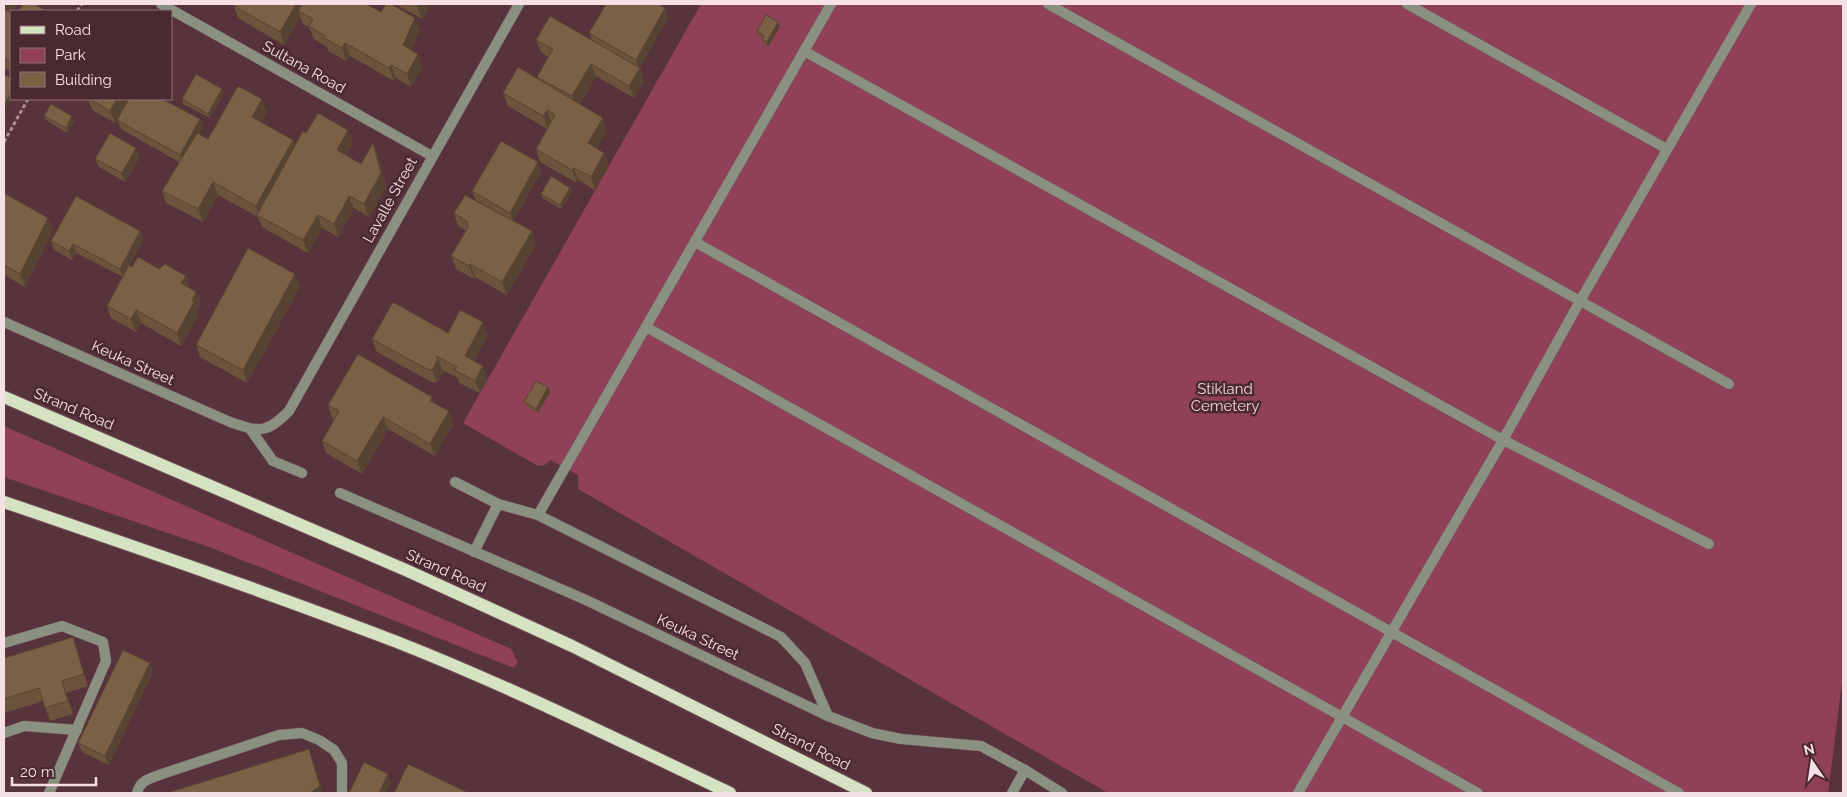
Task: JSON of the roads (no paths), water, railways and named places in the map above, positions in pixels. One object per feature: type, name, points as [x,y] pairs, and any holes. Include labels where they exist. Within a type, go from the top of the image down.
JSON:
[{"type":"main road","name":"Strand Road","points":[[4,397],[408,571],[572,646],[866,793]]},
{"type":"main road","points":[[4,502],[182,563],[397,642],[557,710],[730,793]]},
{"type":"street","name":"Lavalle Street","points":[[251,430],[260,430],[270,426],[289,411],[519,4]]},
{"type":"street","points":[[538,515],[830,4]]},
{"type":"street","points":[[1048,4],[1729,384]]},
{"type":"street","points":[[1407,4],[1667,149]]},
{"type":"street","points":[[1298,793],[1503,440],[1580,301],[1751,4]]},
{"type":"street","name":"Sultana Road","points":[[172,10],[432,156]]},
{"type":"street","points":[[804,51],[1503,440],[1709,544]]},
{"type":"street","points":[[695,242],[1679,793]]},
{"type":"street","name":"Keuka Street","points":[[4,322],[251,430]]},
{"type":"street","points":[[646,327],[1478,793]]},
{"type":"street","points":[[251,430],[273,461],[302,473]]},
{"type":"street","points":[[455,482],[498,504],[538,515],[782,637],[805,664],[828,716]]},
{"type":"street","name":"Keuka Street","points":[[340,493],[586,600],[828,716],[872,733],[901,739],[981,746],[1062,793]]},
{"type":"street","points":[[474,552],[498,504]]},
{"type":"street","points":[[4,643],[62,626],[103,642],[106,661],[49,793]]},
{"type":"street","points":[[4,733],[24,726],[77,730]]},
{"type":"street","points":[[137,793],[139,787],[146,780],[162,774],[278,735],[302,733],[319,740],[334,750],[342,763],[342,793]]},
{"type":"street","points":[[1012,793],[1024,770]]},
{"type":"park label","name":"Stikland Cemetery","points":[[1225,398]]}]
